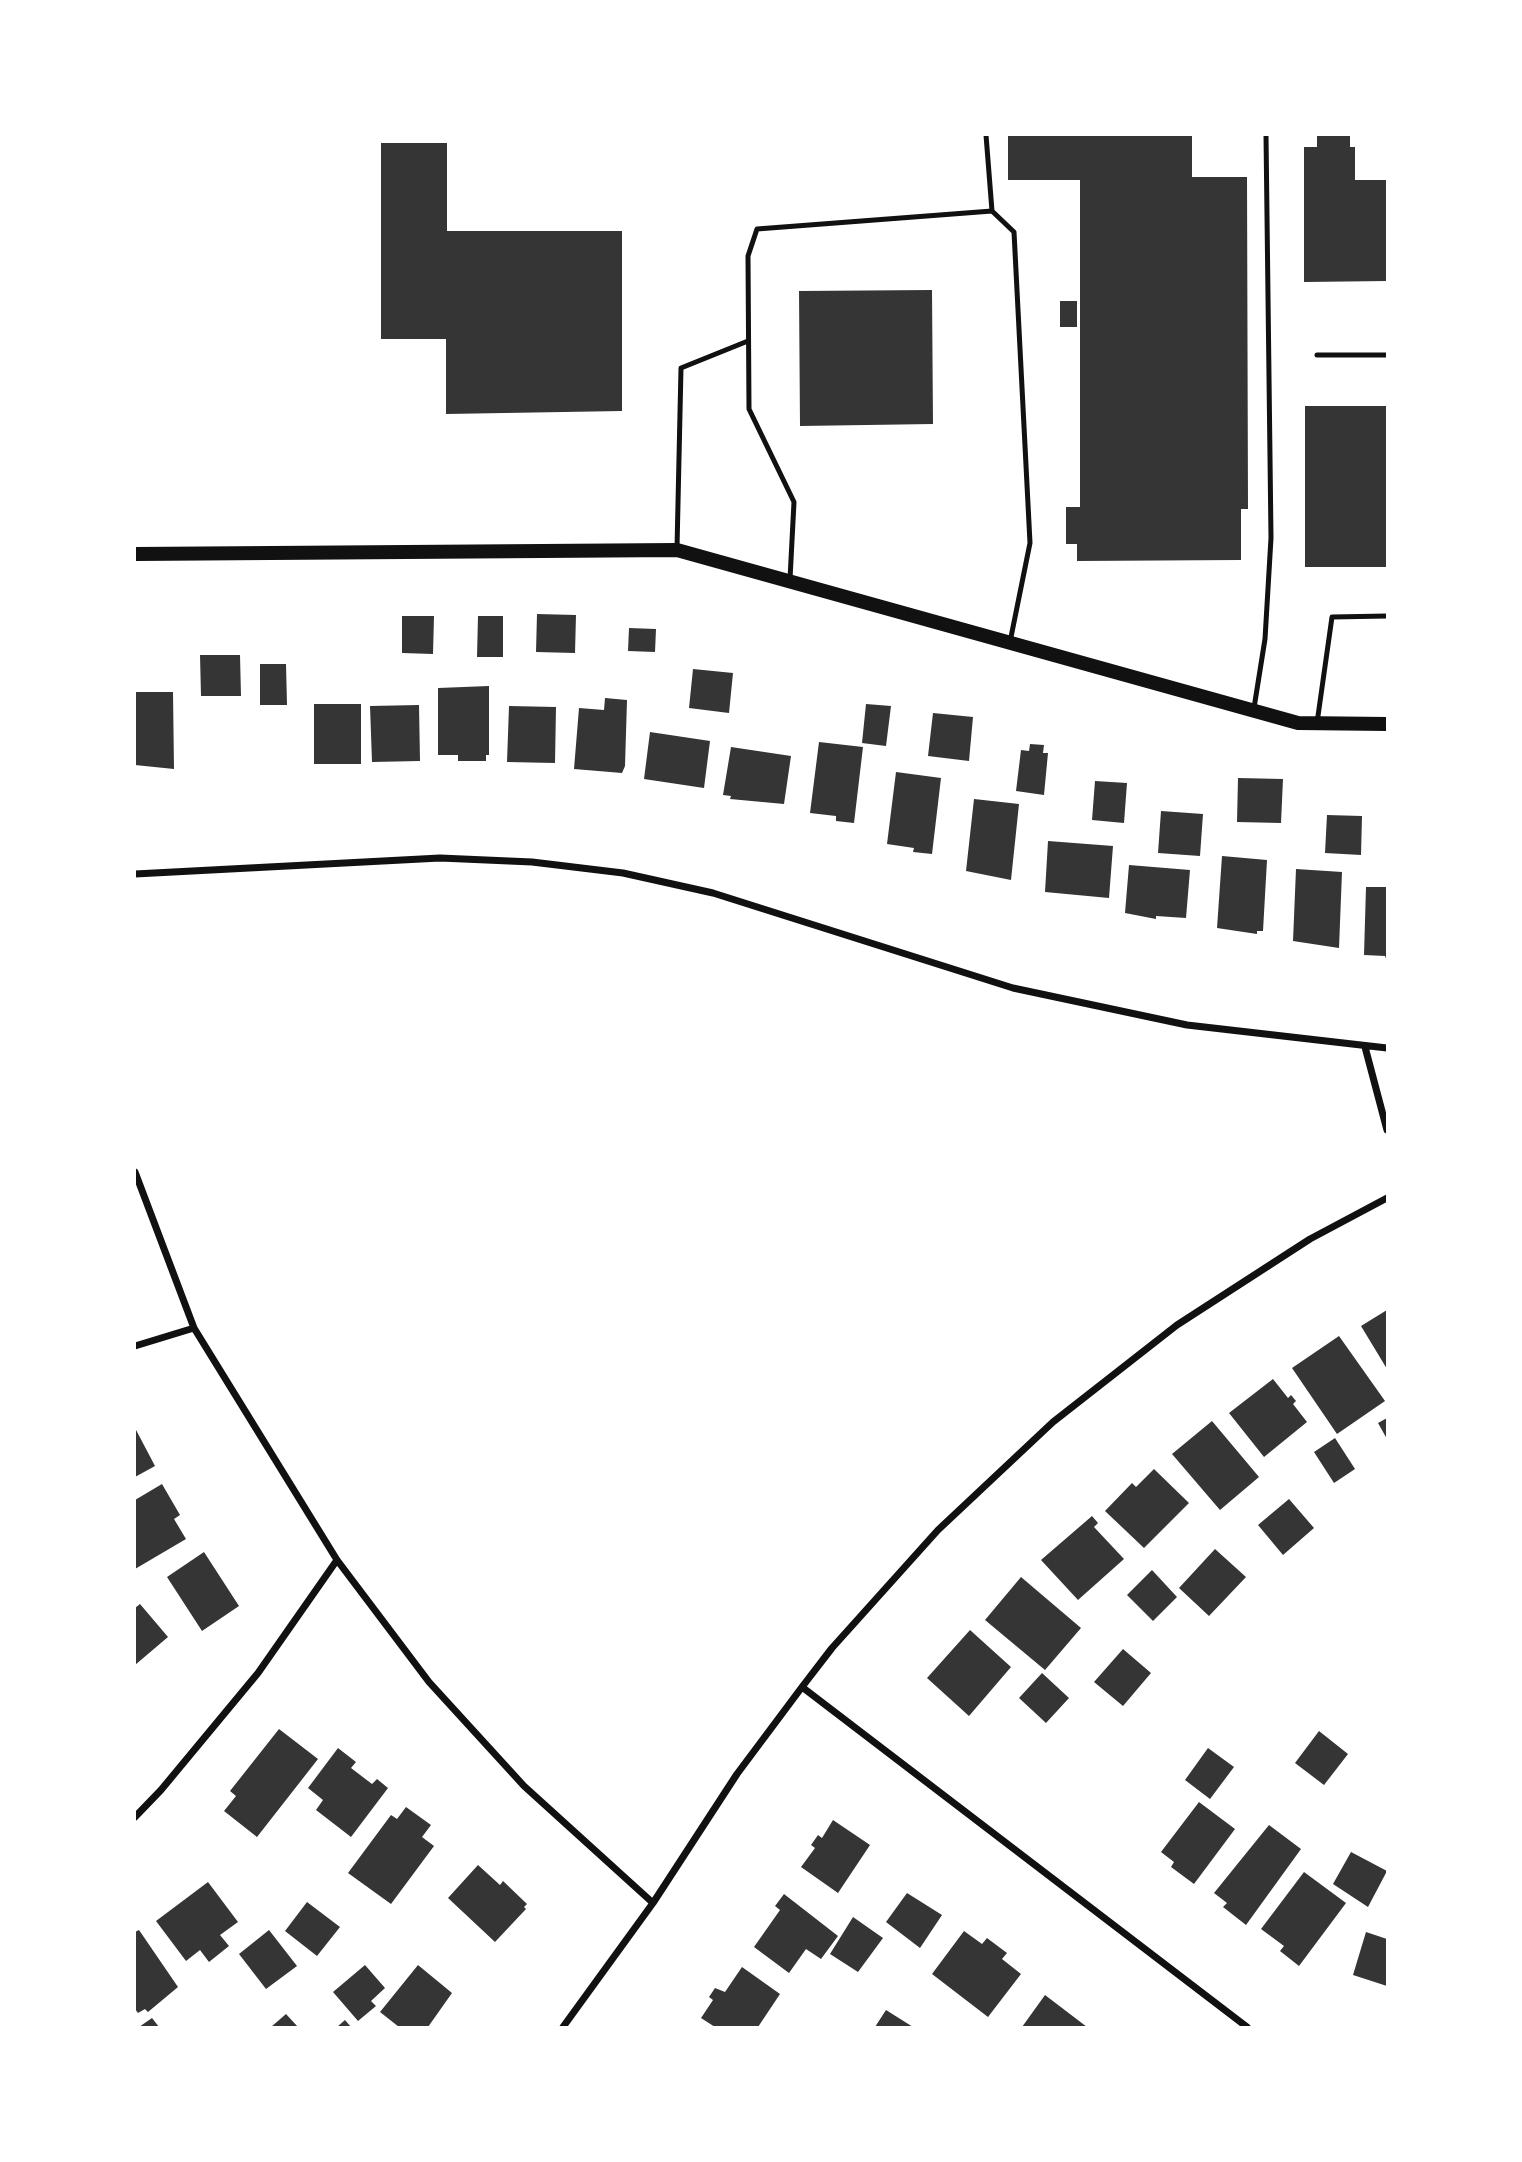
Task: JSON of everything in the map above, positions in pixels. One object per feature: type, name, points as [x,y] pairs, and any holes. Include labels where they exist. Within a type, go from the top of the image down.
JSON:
[{"type":"main road","points":[[135,554],[677,551],[1298,723],[1387,724]]},
{"type":"street","points":[[135,874],[440,858],[531,862],[623,873],[713,893],[1013,988],[1187,1025],[1387,1048]]},
{"type":"street","points":[[1365,1047],[1387,1130]]},
{"type":"street","points":[[135,1172],[194,1328],[337,1560],[429,1682],[524,1786],[653,1903]]},
{"type":"street","points":[[563,2027],[653,1903],[737,1774],[802,1687],[832,1648],[938,1530],[1053,1422],[1177,1325],[1310,1239],[1387,1198]]},
{"type":"street","points":[[135,1346],[194,1328]]},
{"type":"street","points":[[135,1817],[162,1790],[258,1673],[337,1560]]},
{"type":"street","points":[[802,1687],[1247,2027]]},
{"type":"lane","points":[[986,135],[992,211],[1014,232],[1030,543],[1010,643]]},
{"type":"lane","points":[[1254,711],[1265,639],[1271,538],[1266,135]]},
{"type":"lane","points":[[790,582],[794,502],[750,409],[748,256],[757,229],[992,211]]},
{"type":"lane","points":[[677,551],[681,368],[748,341]]},
{"type":"lane","points":[[1317,355],[1387,355]]},
{"type":"lane","points":[[1317,723],[1332,617],[1387,616]]},
{"type":"building","points":[[1008,135],[1192,135],[1192,177],[1247,177],[1248,509],[1241,509],[1241,560],[1077,561],[1077,544],[1066,544],[1066,507],[1080,507],[1080,180],[1008,180]]},
{"type":"building","points":[[1317,135],[1350,135],[1350,147],[1355,147],[1355,180],[1387,180],[1387,281],[1304,282],[1304,147],[1317,147]]},
{"type":"building","points":[[381,143],[447,143],[447,231],[622,231],[622,411],[446,414],[446,339],[381,339]]},
{"type":"building","points":[[932,290],[933,424],[800,426],[799,291]]},
{"type":"building","points":[[1060,301],[1077,301],[1077,327],[1060,327]]},
{"type":"building","points":[[1305,406],[1387,406],[1387,567],[1305,567]]},
{"type":"building","points":[[537,614],[576,615],[575,653],[536,652]]},
{"type":"building","points":[[402,616],[434,616],[433,654],[402,653]]},
{"type":"building","points":[[478,616],[503,616],[503,657],[477,657]]},
{"type":"building","points":[[629,628],[656,629],[655,652],[628,651]]},
{"type":"building","points":[[200,655],[240,655],[241,696],[201,696]]},
{"type":"building","points":[[260,664],[286,664],[287,705],[260,705]]},
{"type":"building","points":[[693,669],[733,673],[729,713],[689,708]]},
{"type":"building","points":[[489,686],[489,755],[486,755],[486,761],[458,761],[458,755],[438,755],[438,688]]},
{"type":"building","points":[[135,692],[173,692],[174,769],[135,765]]},
{"type":"building","points":[[605,698],[627,700],[625,766],[622,773],[574,769],[579,708],[604,710]]},
{"type":"building","points":[[314,704],[361,704],[361,764],[314,764]]},
{"type":"building","points":[[866,704],[891,706],[886,746],[862,743]]},
{"type":"building","points":[[419,705],[420,761],[372,762],[370,706]]},
{"type":"building","points":[[509,706],[556,707],[555,763],[507,762]]},
{"type":"building","points":[[933,713],[973,717],[969,761],[928,756]]},
{"type":"building","points":[[650,732],[710,741],[704,788],[644,779]]},
{"type":"building","points":[[819,742],[863,747],[854,823],[836,821],[836,816],[810,813]]},
{"type":"building","points":[[1030,744],[1044,745],[1043,753],[1048,753],[1044,795],[1016,791],[1021,750],[1029,751]]},
{"type":"building","points":[[731,747],[791,756],[784,804],[730,799],[731,796],[723,795]]},
{"type":"building","points":[[896,772],[941,778],[932,854],[913,852],[914,848],[887,844]]},
{"type":"building","points":[[1238,778],[1283,779],[1281,823],[1237,822]]},
{"type":"building","points":[[1095,781],[1127,783],[1124,823],[1092,820]]},
{"type":"building","points":[[974,799],[1019,804],[1011,880],[966,871]]},
{"type":"building","points":[[1161,811],[1203,814],[1200,856],[1158,853]]},
{"type":"building","points":[[1327,815],[1362,816],[1361,855],[1325,853]]},
{"type":"building","points":[[1048,841],[1113,846],[1109,898],[1045,892]]},
{"type":"building","points":[[1222,856],[1267,860],[1263,931],[1257,931],[1257,934],[1217,928]]},
{"type":"building","points":[[1129,865],[1190,870],[1186,918],[1156,916],[1156,919],[1125,913]]},
{"type":"building","points":[[1296,869],[1342,872],[1339,948],[1293,941]]},
{"type":"building","points":[[1366,887],[1387,887],[1387,961],[1385,956],[1364,955]]},
{"type":"building","points":[[1387,1310],[1387,1369],[1361,1326]]},
{"type":"building","points":[[1339,1336],[1385,1401],[1337,1434],[1292,1368]]},
{"type":"building","points":[[1273,1379],[1288,1398],[1291,1395],[1296,1401],[1293,1404],[1307,1422],[1264,1457],[1229,1413]]},
{"type":"building","points":[[1387,1418],[1387,1439],[1378,1423]]},
{"type":"building","points":[[1212,1421],[1259,1477],[1220,1510],[1172,1454]]},
{"type":"building","points":[[135,1428],[155,1466],[135,1477]]},
{"type":"building","points":[[1335,1438],[1355,1469],[1334,1483],[1314,1452]]},
{"type":"building","points":[[1154,1469],[1189,1503],[1144,1548],[1105,1511],[1132,1483],[1136,1487]]},
{"type":"building","points":[[162,1484],[180,1515],[174,1519],[186,1539],[135,1569],[135,1500]]},
{"type":"building","points":[[1289,1499],[1314,1528],[1283,1555],[1258,1525]]},
{"type":"building","points":[[1092,1516],[1098,1523],[1094,1527],[1124,1559],[1078,1600],[1041,1560]]},
{"type":"building","points":[[1215,1549],[1246,1577],[1209,1616],[1179,1588]]},
{"type":"building","points":[[204,1552],[239,1606],[202,1631],[167,1577]]},
{"type":"building","points":[[1152,1570],[1177,1597],[1153,1621],[1127,1595]]},
{"type":"building","points":[[1021,1577],[1081,1628],[1045,1670],[985,1620]]},
{"type":"building","points":[[140,1604],[168,1637],[135,1665],[135,1608]]},
{"type":"building","points":[[970,1630],[1011,1667],[969,1716],[927,1678]]},
{"type":"building","points":[[1123,1649],[1151,1673],[1123,1706],[1094,1682]]},
{"type":"building","points":[[1042,1673],[1069,1698],[1046,1723],[1019,1698]]},
{"type":"building","points":[[279,1729],[318,1759],[257,1837],[224,1811],[236,1796],[230,1791]]},
{"type":"building","points":[[1319,1731],[1348,1754],[1324,1785],[1295,1763]]},
{"type":"building","points":[[338,1748],[356,1762],[351,1768],[372,1784],[377,1779],[388,1788],[351,1837],[316,1810],[323,1800],[308,1788]]},
{"type":"building","points":[[1208,1748],[1234,1767],[1210,1799],[1185,1780]]},
{"type":"building","points":[[1199,1802],[1235,1829],[1194,1884],[1171,1867],[1174,1862],[1161,1852]]},
{"type":"building","points":[[406,1807],[431,1825],[422,1837],[434,1846],[391,1904],[348,1873],[391,1815],[397,1819]]},
{"type":"building","points":[[833,1820],[870,1845],[838,1893],[801,1867],[815,1848],[811,1845],[818,1835],[822,1838]]},
{"type":"building","points":[[1269,1825],[1301,1849],[1246,1925],[1223,1907],[1227,1903],[1214,1893]]},
{"type":"building","points":[[1351,1852],[1387,1871],[1368,1907],[1333,1884]]},
{"type":"building","points":[[478,1865],[500,1885],[503,1881],[527,1904],[524,1907],[526,1909],[495,1942],[448,1898]]},
{"type":"building","points":[[1304,1872],[1346,1903],[1299,1966],[1280,1951],[1284,1946],[1261,1929]]},
{"type":"building","points":[[208,1882],[238,1922],[220,1935],[229,1946],[209,1962],[200,1950],[186,1961],[156,1921]]},
{"type":"building","points":[[907,1893],[942,1915],[920,1948],[886,1922]]},
{"type":"building","points":[[784,1894],[838,1936],[821,1959],[806,1949],[789,1973],[754,1947],[780,1910],[775,1906]]},
{"type":"building","points":[[307,1902],[340,1927],[317,1956],[285,1931]]},
{"type":"building","points":[[853,1917],[883,1938],[858,1972],[830,1954]]},
{"type":"building","points":[[139,1930],[178,1987],[148,2012],[145,2009],[138,2013],[135,2009],[135,1932]]},
{"type":"building","points":[[269,1930],[297,1966],[266,1989],[239,1954]]},
{"type":"building","points":[[964,1931],[982,1944],[987,1938],[1007,1953],[1002,1959],[1021,1974],[988,2017],[932,1974]]},
{"type":"building","points":[[1366,1932],[1387,1939],[1387,1986],[1353,1975]]},
{"type":"building","points":[[365,1965],[385,1988],[371,2001],[376,2006],[358,2021],[333,1992]]},
{"type":"building","points":[[418,1965],[452,1993],[428,2027],[399,2027],[380,2012]]},
{"type":"building","points":[[742,1967],[780,1994],[758,2027],[715,2027],[701,2018],[713,2000],[709,1997],[715,1988],[725,1992]]},
{"type":"building","points":[[1045,1995],[1087,2027],[1022,2027]]},
{"type":"building","points":[[886,2010],[913,2027],[875,2027]]},
{"type":"building","points":[[286,2014],[298,2027],[271,2027]]},
{"type":"building","points":[[152,2018],[159,2027],[139,2027]]},
{"type":"building","points":[[345,2020],[351,2027],[337,2027]]}]
